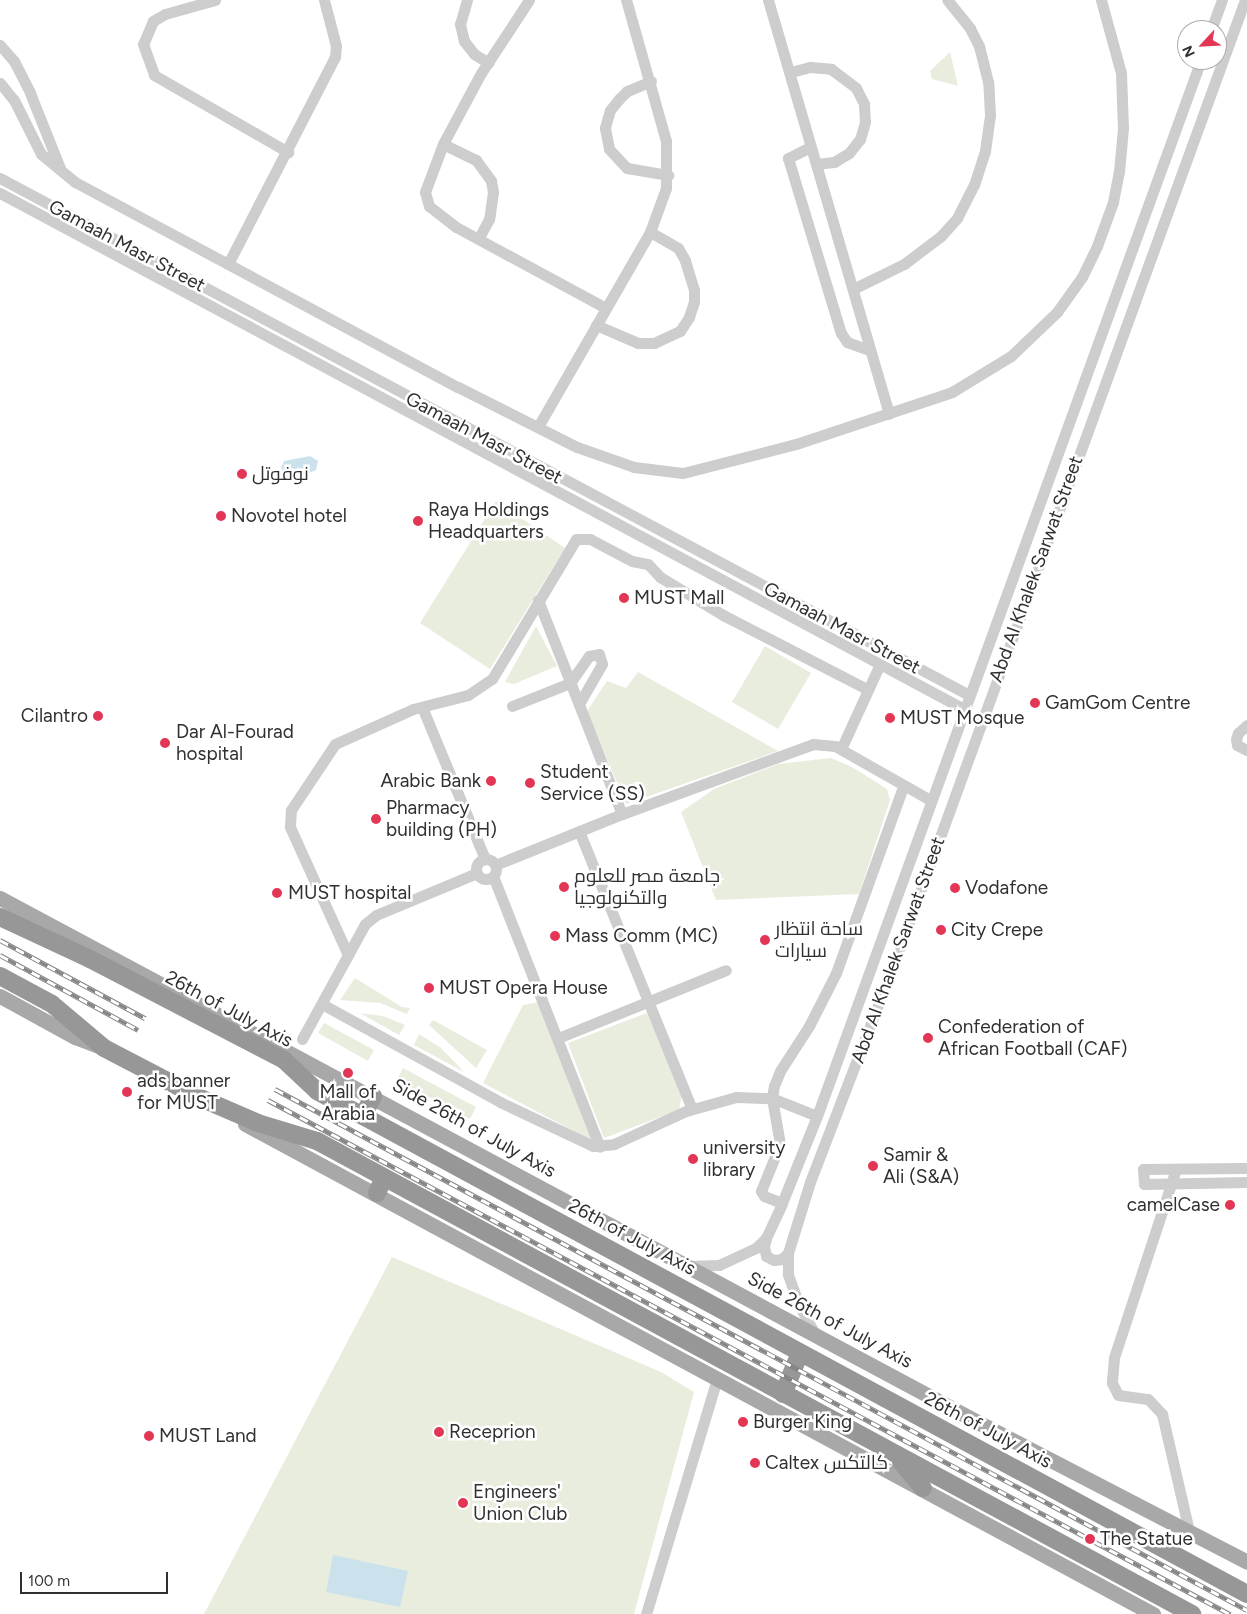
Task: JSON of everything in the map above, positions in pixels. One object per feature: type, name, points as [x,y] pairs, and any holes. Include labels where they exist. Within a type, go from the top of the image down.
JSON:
[{"type":"highway","name":"26th of July Axis","points":[[0,917],[163,992],[284,1060],[316,1090],[1247,1594]]},
{"type":"highway","points":[[0,976],[66,1014],[104,1048],[198,1098],[258,1123],[317,1141],[380,1185],[783,1394],[1192,1614]]},
{"type":"highway","points":[[363,1116],[373,1096]]},
{"type":"highway","points":[[783,1394],[800,1353]]},
{"type":"highway","points":[[894,1454],[923,1488]]},
{"type":"main road","name":"Side 26th of July Axis","points":[[0,898],[163,992],[373,1096],[685,1266],[1247,1562]]},
{"type":"main road","points":[[0,996],[75,1037],[104,1048]]},
{"type":"main road","points":[[380,1185],[717,1379],[923,1488],[1153,1614]]},
{"type":"street","points":[[215,0],[164,14],[153,21],[142,44],[154,75],[288,152]]},
{"type":"street","points":[[228,264],[288,152],[335,57],[324,0]]},
{"type":"street","points":[[467,0],[460,24],[464,41],[474,54],[489,63]]},
{"type":"street","points":[[529,0],[489,63],[443,144],[427,182],[425,192],[429,206],[456,227],[606,308]]},
{"type":"street","points":[[538,425],[650,232],[668,175],[666,141],[651,82],[626,0]]},
{"type":"street","points":[[768,0],[792,72],[810,147],[889,414]]},
{"type":"street","points":[[853,289],[904,264],[941,236],[957,218],[974,186],[985,150],[990,115],[988,82],[980,46],[970,28],[946,0]]},
{"type":"street","points":[[0,83],[14,100],[41,154],[75,182],[458,387],[609,459],[634,467],[683,473],[796,444],[952,392],[1011,356],[1057,312],[1082,277],[1113,202],[1124,128],[1121,73],[1101,0]]},
{"type":"street","points":[[1215,20],[1222,0]]},
{"type":"street","name":"Abd Al Khalek Sarwat Street","points":[[816,1335],[792,1290],[788,1274],[788,1253],[810,1182],[893,964],[1245,0]]},
{"type":"street","points":[[0,46],[0,53]]},
{"type":"street","points":[[0,46],[14,61],[30,93],[62,172]]},
{"type":"street","points":[[792,72],[810,67],[831,70],[856,88],[864,104],[866,122],[860,139],[849,153],[834,162],[816,164]]},
{"type":"street","name":"Abd Al Khalek Sarwat Street","points":[[766,1238],[817,1116],[930,800],[1197,70]]},
{"type":"street","points":[[651,82],[627,91],[610,110],[605,128],[609,149],[627,168],[668,175]]},
{"type":"street","points":[[443,144],[476,160],[491,181],[493,192],[489,219],[479,238]]},
{"type":"street","points":[[810,147],[788,158],[841,333],[847,342],[869,350]]},
{"type":"street","name":"Gamaah Masr Street","points":[[0,178],[969,695]]},
{"type":"street","name":"Gamaah Masr Street","points":[[0,193],[879,666],[964,709]]},
{"type":"street","points":[[596,326],[638,343],[654,343],[680,331],[689,317],[694,302],[694,290],[685,260],[678,248],[650,232]]},
{"type":"street","points":[[348,955],[289,818],[335,744],[422,706],[468,695],[492,679],[572,542],[583,537],[632,561],[648,564],[660,577],[723,615],[868,689]]},
{"type":"street","points":[[538,600],[622,814]]},
{"type":"street","points":[[512,706],[570,683],[589,656],[599,654],[602,664],[578,704]]},
{"type":"street","points":[[841,749],[879,666]]},
{"type":"street","points":[[422,706],[491,867],[600,1147]]},
{"type":"street","points":[[1242,747],[1238,732],[1247,725]]},
{"type":"street","points":[[491,867],[478,862],[477,873],[482,879],[491,867],[579,831],[792,750],[821,744],[841,749],[903,787],[930,800]]},
{"type":"street","points":[[782,1203],[764,1196],[760,1190],[780,1144],[772,1098],[780,1071],[809,1026],[836,973],[903,787]]},
{"type":"street","points":[[579,831],[692,1109]]},
{"type":"street","points":[[302,1040],[366,924],[376,915],[477,873]]},
{"type":"street","points":[[558,1038],[726,970]]},
{"type":"street","points":[[322,1004],[500,1102],[587,1144],[600,1147],[692,1109],[736,1098],[772,1098],[817,1116]]},
{"type":"street","points":[[1246,1166],[1247,1181],[1144,1184],[1142,1169],[1176,1169],[1246,1166]]},
{"type":"street","points":[[1176,1169],[1114,1358],[1112,1383],[1118,1394],[1148,1399],[1162,1414],[1189,1531]]},
{"type":"street","points":[[766,1238],[764,1248],[766,1256],[774,1260],[782,1259],[788,1253]]},
{"type":"street","points":[[685,1266],[719,1265],[732,1261],[766,1238]]},
{"type":"street","points":[[646,1614],[717,1379]]},
{"type":"shaded area","points":[[950,52],[958,86],[932,79],[930,71]]},
{"type":"shaded area","points":[[496,501],[565,548],[490,669],[420,623]]},
{"type":"shaded area","points":[[536,626],[557,666],[514,684],[505,682]]},
{"type":"shaded area","points":[[765,646],[811,673],[778,729],[732,702]]},
{"type":"shaded area","points":[[638,672],[778,751],[626,804],[587,711],[607,681],[626,688]]},
{"type":"shaded area","points":[[831,758],[852,767],[887,789],[890,800],[859,894],[716,900],[681,812],[714,789],[778,764]]},
{"type":"shaded area","points":[[355,978],[402,1007],[410,1008],[407,1014],[380,1003],[340,1000]]},
{"type":"shaded area","points":[[540,1002],[594,1138],[591,1140],[483,1083],[523,1005]]},
{"type":"shaded area","points":[[360,1013],[383,1016],[405,1025],[399,1035]]},
{"type":"shaded area","points":[[647,1013],[682,1095],[679,1110],[604,1138],[568,1043]]},
{"type":"shaded area","points":[[433,1020],[487,1050],[476,1068],[429,1025]]},
{"type":"shaded area","points":[[324,1023],[374,1050],[368,1061],[318,1033]]},
{"type":"shaded area","points":[[419,1034],[441,1048],[464,1072],[414,1045]]},
{"type":"shaded area","points":[[403,1068],[476,1107],[470,1119],[397,1080]]},
{"type":"shaded area","name":"Engineers' Union Club","points":[[392,1257],[661,1372],[694,1392],[634,1614],[204,1614]]},
{"type":"water","points":[[310,456],[318,461],[316,470],[296,479],[283,476],[281,468],[284,461]]},
{"type":"water","points":[[333,1555],[408,1571],[400,1607],[326,1592]]},
{"type":"railway","points":[[0,940],[145,1018]]},
{"type":"railway","points":[[0,955],[138,1030]]},
{"type":"railway","points":[[275,1089],[1247,1610]]},
{"type":"railway","points":[[268,1100],[1230,1614]]},
{"type":"place","name":"نوفوتل","points":[[242,474]]},
{"type":"place","name":"Novotel hotel","points":[[221,516]]},
{"type":"place","name":"Raya Holdings Headquarters","points":[[418,521]]},
{"type":"place","name":"MUST Mall","points":[[624,598]]},
{"type":"place","name":"GamGom Centre","points":[[1035,703]]},
{"type":"place","name":"Cilantro","points":[[98,716]]},
{"type":"place","name":"MUST Mosque","points":[[890,718]]},
{"type":"place","name":"Dar Al-Fourad hospital","points":[[165,743]]},
{"type":"place","name":"Arabic Bank","points":[[491,781]]},
{"type":"place","name":"Student Service (SS)","points":[[530,783]]},
{"type":"place","name":"Pharmacy building (PH)","points":[[376,819]]},
{"type":"place","name":"جامعة مصر للعلوم والتكنولوجيا","points":[[564,887]]},
{"type":"place","name":"Vodafone","points":[[955,888]]},
{"type":"place","name":"MUST hospital","points":[[277,893]]},
{"type":"place","name":"City Crepe","points":[[941,930]]},
{"type":"place","name":"Mass Comm (MC)","points":[[555,936]]},
{"type":"place","name":"ساحة انتظار سيارات","points":[[765,940]]},
{"type":"place","name":"MUST Opera House","points":[[429,988]]},
{"type":"place","name":"Confederation of African Football (CAF)","points":[[928,1038]]},
{"type":"place","name":"Mall of Arabia","points":[[348,1073]]},
{"type":"place","name":"ads banner for MUST","points":[[127,1092]]},
{"type":"place","name":"university library","points":[[693,1159]]},
{"type":"place","name":"Samir & Ali (S&A)","points":[[873,1166]]},
{"type":"place","name":"camelCase","points":[[1230,1205]]},
{"type":"place","name":"Burger King","points":[[743,1422]]},
{"type":"place","name":"Receprion","points":[[439,1432]]},
{"type":"place","name":"MUST Land","points":[[149,1436]]},
{"type":"place","name":"Caltex كالتكس","points":[[755,1463]]},
{"type":"place","name":"Engineers' Union Club","points":[[463,1503]]},
{"type":"place","name":"The Statue","points":[[1090,1539]]}]
